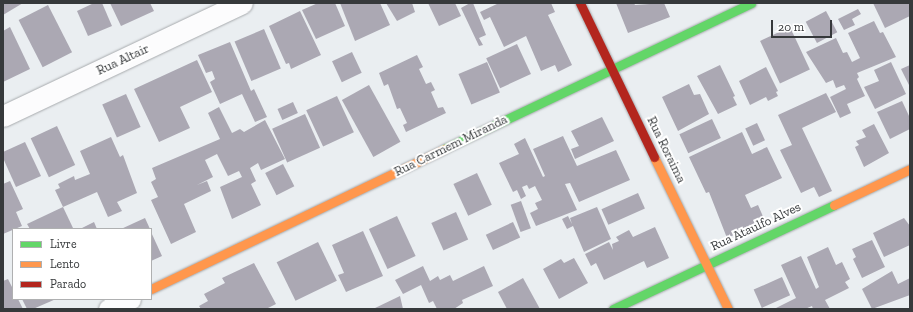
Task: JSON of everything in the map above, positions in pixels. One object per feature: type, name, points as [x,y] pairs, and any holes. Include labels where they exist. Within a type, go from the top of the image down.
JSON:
[{"type":"street","name":"Rua Altair","points":[[3,116],[242,3]]},
{"type":"street","name":"Rua Roraima","points":[[580,3],[728,309]]},
{"type":"street","name":"Rua Carmem Miranda","points":[[152,289],[751,3]]},
{"type":"street","name":"Rua Ataulfo Alves","points":[[613,309],[910,169]]},
{"type":"street","points":[[109,309],[128,300]]},
{"type":"building","points":[[3,3],[23,3],[3,15]]},
{"type":"building","points":[[94,3],[102,3],[112,26],[88,36],[77,11]]},
{"type":"building","points":[[110,3],[150,3],[154,11],[121,26]]},
{"type":"building","points":[[318,3],[335,3],[345,26],[316,39],[302,10]]},
{"type":"building","points":[[340,3],[380,3],[390,25],[355,41]]},
{"type":"building","points":[[386,3],[412,3],[415,12],[397,21]]},
{"type":"building","points":[[428,3],[455,3],[461,16],[439,26]]},
{"type":"building","points":[[473,3],[486,35],[479,38],[483,45],[479,46],[461,8]]},
{"type":"building","points":[[499,3],[551,3],[555,12],[548,15],[572,65],[558,72],[555,65],[541,71],[526,36],[504,47],[490,17],[484,20],[480,12]]},
{"type":"building","points":[[616,3],[634,3],[635,5],[664,3],[670,17],[628,33]]},
{"type":"building","points":[[873,3],[910,3],[910,16],[885,28]]},
{"type":"building","points":[[48,5],[72,52],[43,67],[19,20]]},
{"type":"building","points":[[858,9],[861,14],[852,19],[855,25],[844,30],[838,19]]},
{"type":"building","points":[[300,11],[321,55],[291,69],[289,63],[286,64],[269,26]]},
{"type":"building","points":[[826,11],[837,32],[817,43],[806,22]]},
{"type":"building","points":[[874,21],[880,33],[883,32],[896,57],[857,73],[859,77],[857,79],[865,96],[847,104],[851,113],[840,118],[830,97],[846,89],[844,85],[836,88],[833,80],[826,83],[806,52],[836,38],[843,53],[847,52],[852,62],[860,58],[848,33]]},
{"type":"building","points":[[10,27],[30,69],[3,82],[3,31]]},
{"type":"building","points":[[790,27],[810,70],[780,84],[760,41]]},
{"type":"building","points":[[264,29],[281,69],[251,81],[235,42]]},
{"type":"building","points":[[230,42],[251,91],[254,89],[267,117],[255,122],[242,94],[220,104],[210,82],[215,79],[212,71],[206,73],[198,55]]},
{"type":"building","points":[[517,44],[531,74],[500,88],[486,58]]},
{"type":"building","points":[[352,52],[362,73],[342,82],[332,61]]},
{"type":"building","points":[[417,55],[423,67],[419,69],[426,84],[431,82],[435,90],[431,92],[438,108],[443,107],[446,113],[406,132],[403,125],[407,123],[400,108],[397,109],[388,84],[384,86],[379,73]]},
{"type":"building","points":[[197,60],[212,92],[180,107],[190,128],[159,142],[134,89]]},
{"type":"building","points":[[487,62],[500,92],[471,104],[458,74]]},
{"type":"building","points":[[891,62],[906,94],[875,109],[864,87],[879,81],[874,70]]},
{"type":"building","points":[[720,65],[735,96],[733,97],[737,105],[718,114],[697,76]]},
{"type":"building","points":[[910,65],[910,85],[909,85],[901,69]]},
{"type":"building","points":[[766,67],[778,91],[776,92],[778,96],[768,101],[766,97],[750,105],[739,81]]},
{"type":"building","points":[[689,84],[694,95],[700,94],[709,114],[678,131],[662,97]]},
{"type":"building","points":[[369,85],[401,142],[373,157],[342,100]]},
{"type":"building","points":[[826,93],[836,112],[802,128],[832,191],[819,197],[814,187],[801,193],[780,150],[792,145],[778,115]]},
{"type":"building","points":[[126,94],[141,127],[117,137],[102,105]]},
{"type":"building","points":[[337,96],[354,132],[323,147],[306,110]]},
{"type":"building","points":[[902,101],[910,118],[910,129],[890,139],[877,112]]},
{"type":"building","points":[[293,102],[298,113],[282,120],[277,109]]},
{"type":"building","points":[[219,107],[232,133],[240,129],[244,132],[265,120],[285,159],[261,170],[258,163],[250,168],[256,181],[251,184],[261,205],[232,219],[220,187],[242,177],[239,171],[228,176],[217,154],[205,160],[213,177],[197,185],[207,181],[211,191],[184,204],[196,232],[171,244],[151,200],[158,197],[151,182],[156,179],[152,168],[220,139],[208,113]]},
{"type":"building","points":[[305,114],[320,148],[287,162],[272,129]]},
{"type":"building","points":[[602,117],[614,141],[575,159],[571,149],[579,146],[571,131]]},
{"type":"building","points":[[712,119],[721,138],[688,153],[679,134]]},
{"type":"building","points":[[757,123],[765,140],[753,146],[745,128]]},
{"type":"building","points":[[874,124],[889,153],[864,167],[855,147],[859,145],[856,141],[866,137],[862,130]]},
{"type":"building","points":[[57,126],[75,165],[49,177],[31,138]]},
{"type":"building","points":[[742,132],[752,154],[767,147],[782,178],[745,195],[751,208],[758,205],[765,221],[727,238],[709,192],[706,193],[689,157]]},
{"type":"building","points":[[563,136],[577,166],[616,150],[630,180],[579,202],[570,183],[565,184],[577,210],[536,226],[530,213],[538,209],[535,203],[542,200],[535,186],[529,189],[527,185],[522,187],[526,196],[521,199],[517,190],[513,192],[499,163],[519,154],[514,144],[525,138],[543,177],[545,176],[533,149]]},
{"type":"building","points":[[111,137],[120,157],[123,155],[137,193],[117,202],[122,211],[108,217],[97,192],[63,207],[55,190],[60,188],[58,184],[74,176],[75,180],[90,174],[80,151]]},
{"type":"building","points":[[25,142],[41,176],[16,187],[3,158],[3,152]]},
{"type":"building","points":[[283,164],[294,186],[277,195],[265,173]]},
{"type":"building","points":[[477,173],[492,205],[468,216],[453,184]]},
{"type":"building","points":[[10,181],[23,209],[16,212],[22,226],[12,228],[12,230],[3,234],[3,184]]},
{"type":"building","points":[[638,193],[645,209],[608,225],[601,209]]},
{"type":"building","points":[[521,201],[531,228],[521,232],[511,205]]},
{"type":"building","points":[[63,207],[73,228],[29,228],[27,224]]},
{"type":"building","points":[[597,207],[611,239],[584,252],[573,226],[567,229],[562,219],[568,216],[572,224],[570,218]]},
{"type":"building","points":[[456,212],[468,239],[444,250],[431,223]]},
{"type":"building","points":[[397,216],[416,256],[387,269],[369,229]]},
{"type":"building","points":[[145,218],[150,228],[123,228]]},
{"type":"building","points":[[904,218],[910,226],[910,245],[884,257],[873,233]]},
{"type":"building","points":[[94,222],[97,228],[82,228]]},
{"type":"building","points":[[513,222],[520,237],[493,250],[486,235]]},
{"type":"building","points":[[655,227],[669,258],[647,268],[644,261],[604,280],[596,263],[591,266],[585,254],[609,242],[613,250],[612,244],[619,241],[616,237],[629,230],[633,237]]},
{"type":"building","points":[[363,231],[383,276],[346,292],[338,275],[344,273],[332,245]]},
{"type":"building","points":[[152,234],[162,256],[152,261]]},
{"type":"building","points":[[872,240],[885,267],[862,278],[853,259],[856,257],[852,249]]},
{"type":"building","points":[[318,242],[337,281],[296,301],[277,262]]},
{"type":"building","points":[[828,247],[836,265],[842,262],[850,279],[845,282],[849,288],[825,300],[830,309],[813,309],[812,306],[805,309],[774,309],[796,298],[781,265],[801,256],[816,289],[819,287],[807,257]]},
{"type":"building","points":[[574,258],[588,283],[559,299],[543,269],[561,259],[564,263]]},
{"type":"building","points":[[254,263],[276,304],[266,309],[201,309],[199,306],[208,301],[204,294],[225,283],[222,278]]},
{"type":"building","points":[[423,266],[430,281],[438,276],[440,280],[450,275],[453,281],[484,266],[493,286],[462,300],[463,303],[454,309],[437,309],[433,301],[429,303],[421,285],[403,294],[395,280]]},
{"type":"building","points":[[892,271],[898,284],[910,278],[910,295],[872,309],[862,289]]},
{"type":"building","points":[[782,277],[790,295],[762,308],[754,290]]},
{"type":"building","points":[[523,278],[540,309],[507,309],[498,292]]},
{"type":"building","points":[[8,279],[12,287],[12,300],[18,300],[23,309],[3,309],[3,281]]},
{"type":"building","points":[[400,296],[403,309],[373,309]]},
{"type":"building","points":[[22,300],[54,300],[33,309],[27,309]]},
{"type":"traffic: fast","points":[[444,149],[751,3]]},
{"type":"traffic: fast","points":[[613,309],[834,205]]},
{"type":"traffic: slow","points":[[152,289],[444,149]]},
{"type":"traffic: slow","points":[[654,157],[728,309]]},
{"type":"traffic: slow","points":[[834,205],[910,169]]},
{"type":"traffic: jam","points":[[580,3],[654,157]]}]
